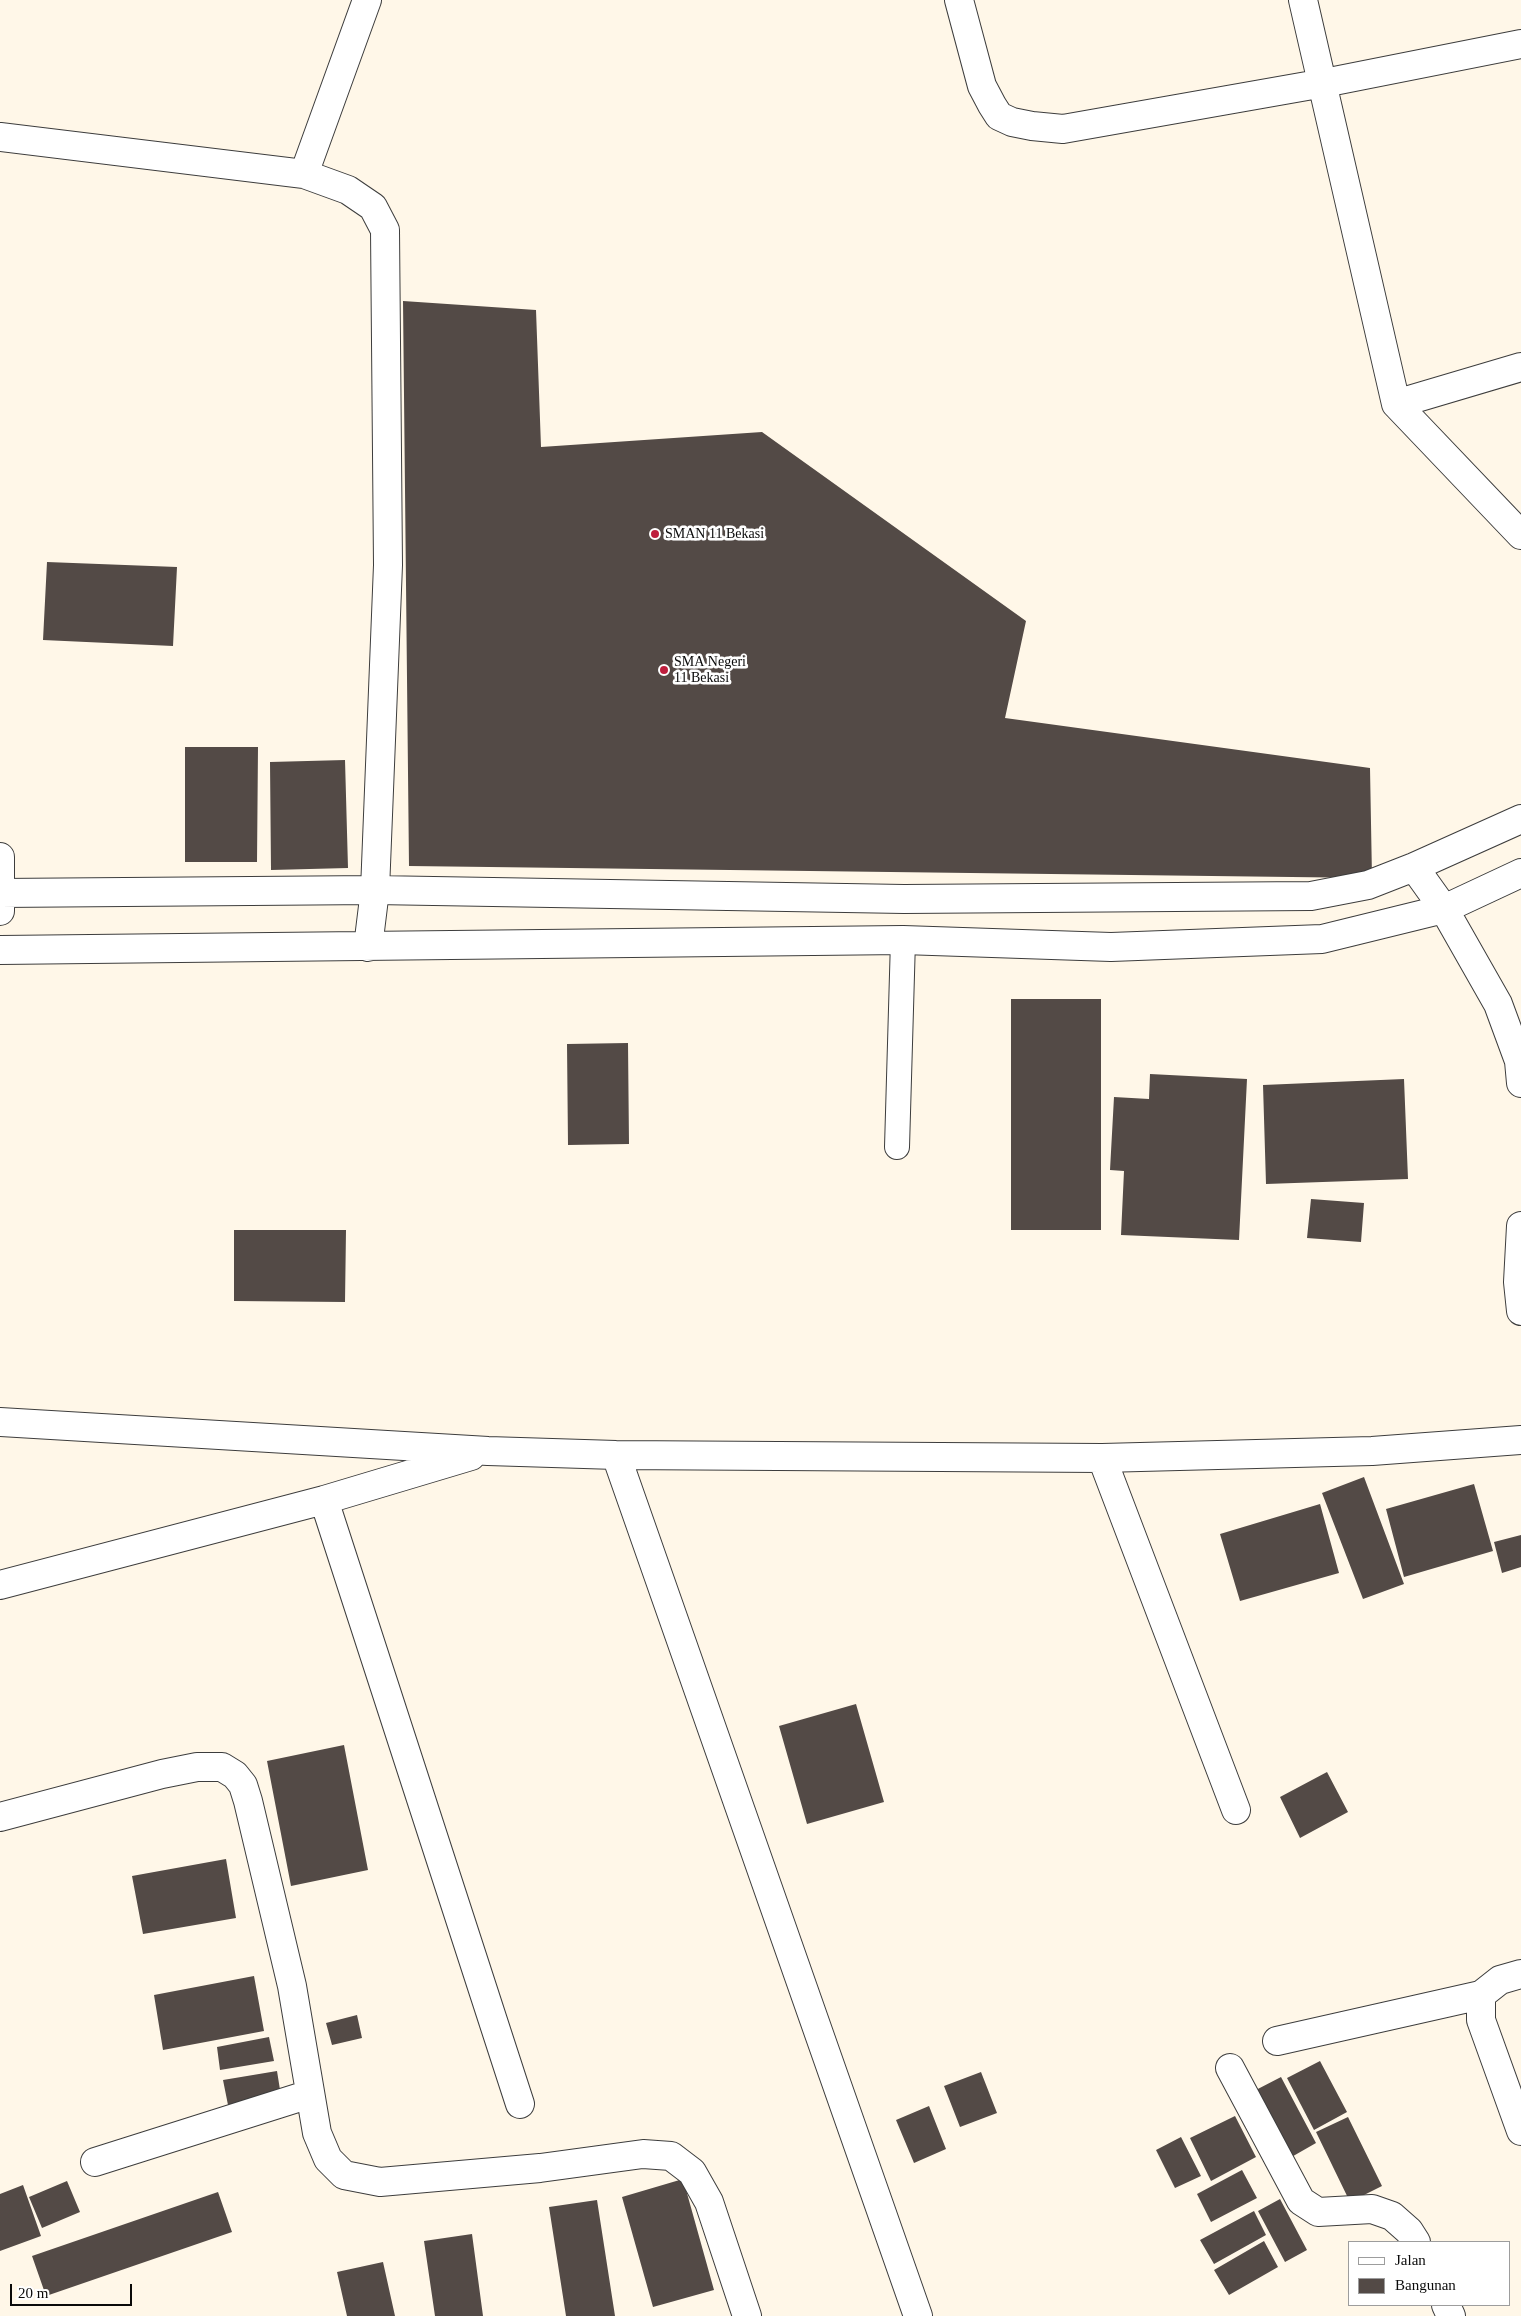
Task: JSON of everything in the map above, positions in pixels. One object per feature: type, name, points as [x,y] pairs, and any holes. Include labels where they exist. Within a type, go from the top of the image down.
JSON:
[{"type":"street","points":[[304,174],[367,0]]},
{"type":"street","points":[[959,0],[982,86],[999,116],[1012,122],[1063,129],[1324,83],[1521,44]]},
{"type":"street","points":[[1303,0],[1324,83],[1396,404],[1521,535]]},
{"type":"street","points":[[0,137],[304,174],[348,190],[373,206],[385,230],[388,565],[375,890],[368,947]]},
{"type":"street","points":[[1396,404],[1521,367]]},
{"type":"street","points":[[0,893],[375,890],[904,900],[1311,896],[1368,885],[1414,867],[1521,819]]},
{"type":"street","points":[[0,857],[0,912]]},
{"type":"street","points":[[1414,867],[1444,909],[1498,1004],[1519,1061],[1521,1083]]},
{"type":"street","points":[[0,950],[903,940],[1111,947],[1322,938],[1444,909],[1521,873]]},
{"type":"street","points":[[903,940],[904,900]]},
{"type":"street","points":[[1521,1226],[1518,1282],[1521,1311]]},
{"type":"street","points":[[0,1422],[488,1451],[616,1455],[1102,1458],[1372,1451],[1521,1440]]},
{"type":"street","points":[[0,1585],[324,1500],[488,1451]]},
{"type":"street","points":[[616,1455],[918,2316]]},
{"type":"street","points":[[1102,1458],[1236,1810]]},
{"type":"street","points":[[324,1500],[520,2104]]},
{"type":"street","points":[[0,1817],[197,1767],[222,1767],[235,1775],[243,1785],[250,1811],[292,1986],[317,2133],[328,2159],[344,2175],[380,2182],[540,2168],[643,2154],[671,2156],[692,2172],[709,2202],[747,2316]]},
{"type":"street","points":[[1277,2041],[1481,1995],[1500,1980],[1521,1974]]},
{"type":"street","points":[[1481,1995],[1481,2020],[1521,2131]]},
{"type":"street","points":[[1230,2068],[1301,2201],[1318,2212],[1372,2209],[1392,2216],[1409,2231],[1415,2241]]},
{"type":"street","points":[[95,2162],[310,2094]]},
{"type":"lane","points":[[897,1147],[903,940]]},
{"type":"building","name":"SMAN 11 Bekasi","points":[[403,301],[536,310],[541,447],[762,432],[1026,621],[1005,718],[1370,768],[1372,878],[409,866]]},
{"type":"building","points":[[47,562],[177,567],[173,646],[43,640]]},
{"type":"building","points":[[185,747],[258,747],[257,862],[185,862]]},
{"type":"building","points":[[345,760],[348,868],[271,870],[270,762]]},
{"type":"building","points":[[1011,999],[1101,999],[1101,1230],[1011,1230]]},
{"type":"building","points":[[628,1043],[629,1144],[568,1145],[567,1044]]},
{"type":"building","points":[[1150,1074],[1247,1079],[1239,1240],[1121,1235],[1124,1171],[1110,1170],[1114,1097],[1149,1099]]},
{"type":"building","points":[[1404,1079],[1408,1179],[1266,1184],[1263,1085]]},
{"type":"building","points":[[1311,1199],[1364,1203],[1361,1242],[1307,1238]]},
{"type":"building","points":[[234,1230],[346,1230],[345,1302],[234,1301]]},
{"type":"building","points":[[1364,1477],[1404,1584],[1363,1599],[1322,1493]]},
{"type":"building","points":[[1474,1484],[1493,1551],[1404,1577],[1386,1509]]},
{"type":"building","points":[[1320,1504],[1339,1573],[1240,1601],[1220,1534]]},
{"type":"building","points":[[1521,1535],[1521,1567],[1502,1573],[1494,1542]]},
{"type":"building","points":[[856,1704],[884,1802],[807,1824],[779,1726]]},
{"type":"building","points":[[344,1745],[368,1870],[291,1886],[267,1761]]},
{"type":"building","points":[[1327,1772],[1348,1812],[1300,1838],[1280,1797]]},
{"type":"building","points":[[226,1859],[236,1918],[143,1934],[132,1876]]},
{"type":"building","points":[[254,1976],[264,2031],[163,2050],[154,1995]]},
{"type":"building","points":[[357,2015],[362,2038],[332,2045],[326,2023]]},
{"type":"building","points":[[269,2037],[274,2061],[220,2070],[217,2047]]},
{"type":"building","points":[[1320,2061],[1347,2112],[1314,2130],[1287,2078]]},
{"type":"building","points":[[277,2071],[281,2096],[228,2105],[223,2080]]},
{"type":"building","points":[[981,2072],[997,2113],[960,2127],[944,2086]]},
{"type":"building","points":[[1281,2077],[1316,2143],[1288,2159],[1252,2092]]},
{"type":"building","points":[[929,2106],[946,2149],[914,2163],[896,2120]]},
{"type":"building","points":[[1235,2116],[1256,2157],[1211,2181],[1190,2138]]},
{"type":"building","points":[[1348,2117],[1382,2186],[1350,2202],[1316,2132]]},
{"type":"building","points":[[1181,2137],[1201,2176],[1175,2188],[1156,2150]]},
{"type":"building","points":[[1242,2170],[1257,2198],[1211,2222],[1197,2194]]},
{"type":"building","points":[[683,2179],[714,2290],[653,2307],[622,2197]]},
{"type":"building","points":[[67,2181],[80,2212],[42,2228],[29,2197]]},
{"type":"building","points":[[23,2185],[41,2236],[0,2251],[0,2194]]},
{"type":"building","points":[[218,2192],[232,2232],[46,2296],[32,2256]]},
{"type":"building","points":[[1280,2199],[1307,2250],[1285,2262],[1258,2211]]},
{"type":"building","points":[[597,2200],[615,2316],[566,2316],[549,2207]]},
{"type":"building","points":[[1254,2211],[1266,2235],[1214,2264],[1200,2240]]},
{"type":"building","points":[[472,2234],[483,2316],[435,2316],[424,2241]]},
{"type":"building","points":[[1264,2241],[1278,2267],[1229,2295],[1214,2270]]},
{"type":"building","points":[[383,2262],[395,2316],[347,2316],[337,2272]]},
{"type":"place","name":"SMAN 11 Bekasi","points":[[655,534]]},
{"type":"place","name":"SMA Negeri 11 Bekasi","points":[[664,670]]}]
